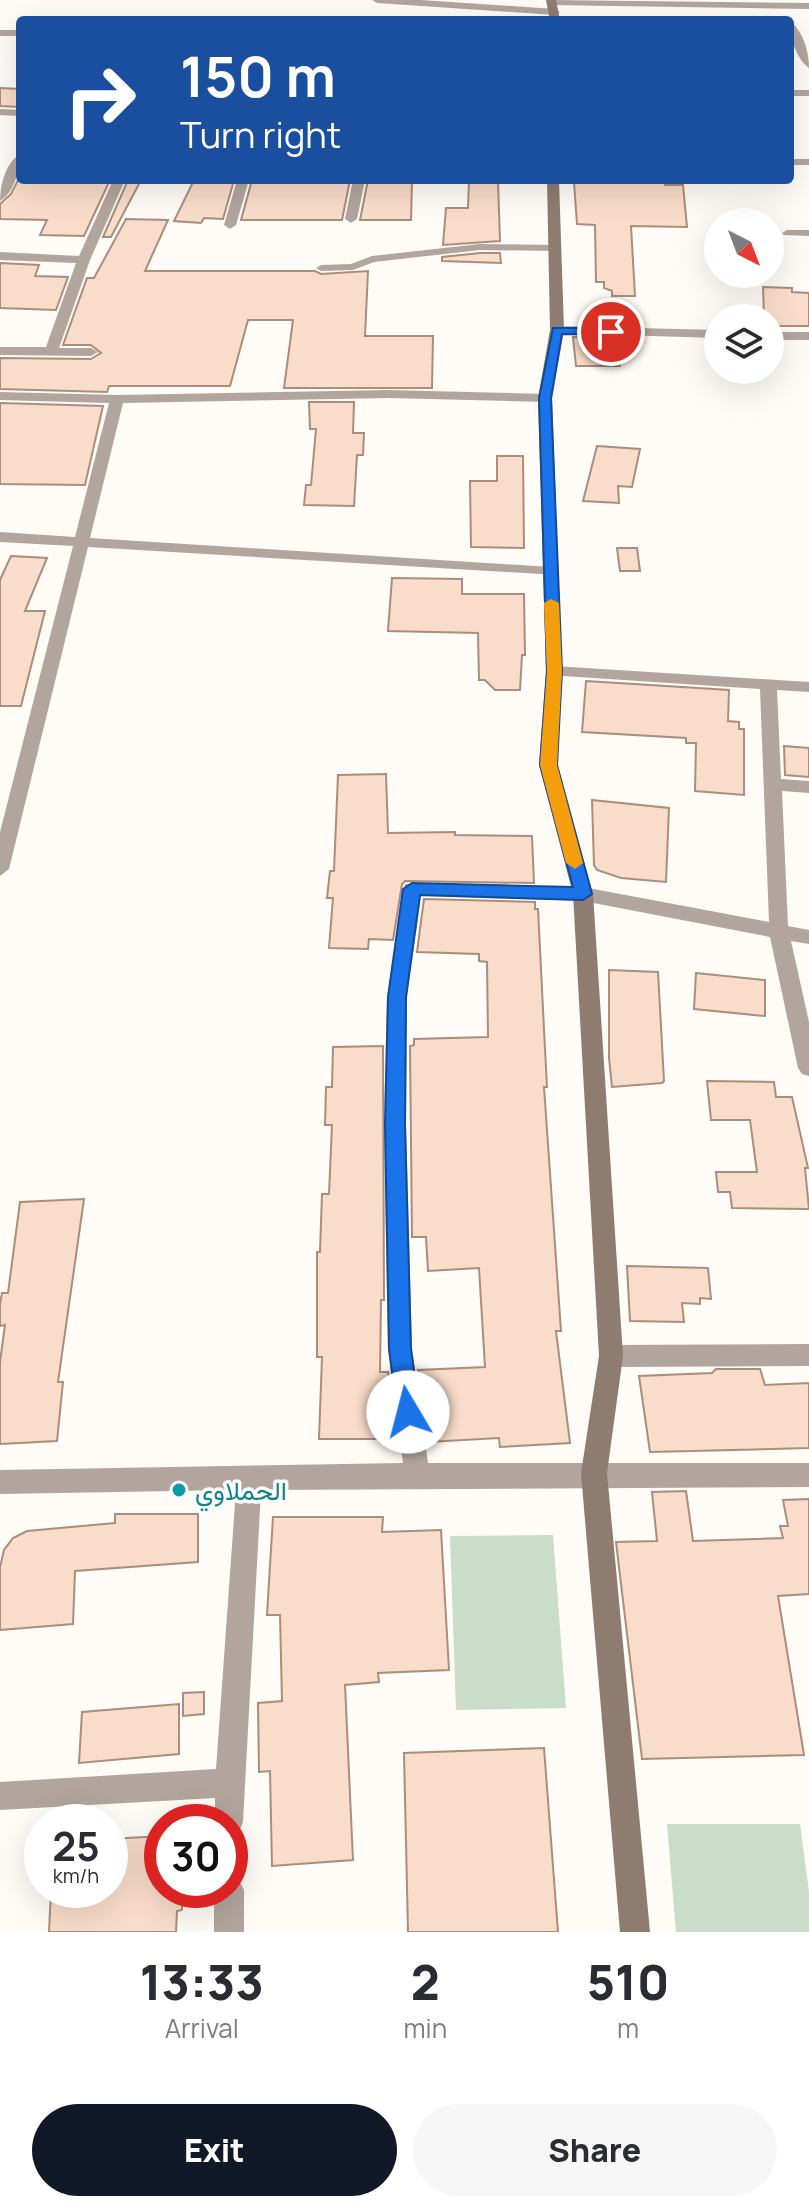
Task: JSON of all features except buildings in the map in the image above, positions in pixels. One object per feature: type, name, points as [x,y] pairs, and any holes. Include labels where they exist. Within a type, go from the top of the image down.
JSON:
[{"type":"street","points":[[377,0],[553,9],[809,6]]},
{"type":"street","points":[[436,16],[440,4]]},
{"type":"street","points":[[782,6],[786,16]]},
{"type":"street","points":[[794,33],[808,63]]},
{"type":"street","points":[[0,197],[16,166]]},
{"type":"street","points":[[51,351],[84,260],[117,184]]},
{"type":"street","points":[[230,225],[242,184]]},
{"type":"street","points":[[351,219],[358,184]]},
{"type":"street","points":[[552,184],[557,330],[545,398],[554,671],[548,765],[583,894],[611,1356],[594,1473],[635,1932]]},
{"type":"street","points":[[0,256],[84,260]]},
{"type":"street","points":[[557,330],[704,334]]},
{"type":"street","points":[[784,336],[809,336]]},
{"type":"street","points":[[0,351],[91,352]]},
{"type":"street","points":[[0,396],[117,399],[342,394],[545,398]]},
{"type":"street","points":[[0,869],[117,399]]},
{"type":"street","points":[[0,537],[551,572]]},
{"type":"street","points":[[554,671],[809,687]]},
{"type":"street","points":[[768,685],[779,933],[809,1068]]},
{"type":"street","points":[[770,784],[809,787]]},
{"type":"street","points":[[417,1475],[400,1349],[395,1125],[397,997],[412,889],[583,894],[809,937]]},
{"type":"street","points":[[611,1356],[809,1355]]},
{"type":"street","points":[[0,1482],[594,1473],[809,1475]]},
{"type":"street","points":[[229,1804],[249,1479]]},
{"type":"street","points":[[0,1796],[229,1783]]},
{"type":"street","points":[[229,1908],[229,1932]]},
{"type":"lane","points":[[787,233],[809,233]]},
{"type":"lane","points":[[321,268],[353,267],[372,259],[480,247],[555,248]]},
{"type":"green space","points":[[553,1535],[566,1708],[456,1710],[450,1536]]},
{"type":"green space","points":[[667,1824],[800,1824],[809,1892],[809,1932],[676,1932]]},
{"type":"slow traffic","points":[[551,603],[554,671],[548,765],[575,863]]},
{"type":"place","name":"الحملاوي","points":[[179,1490]]},
{"type":"route","points":[[408,1412],[400,1349],[395,1125],[397,997],[412,889],[583,894],[548,765],[554,671],[545,398],[557,330],[611,332]]}]
